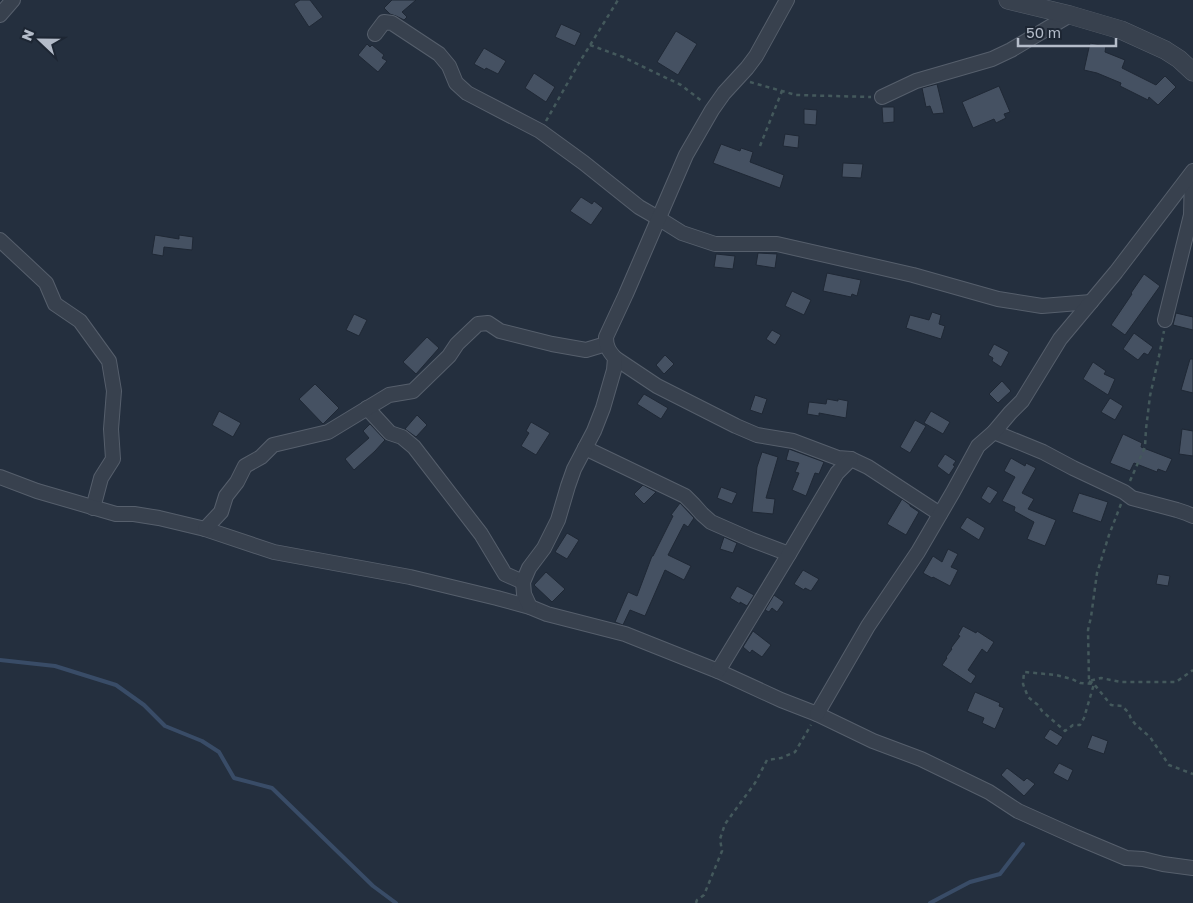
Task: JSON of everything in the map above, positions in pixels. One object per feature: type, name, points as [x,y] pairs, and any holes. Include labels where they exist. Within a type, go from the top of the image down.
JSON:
[{"type":"street","points":[[0,15],[13,0]]},
{"type":"street","points":[[787,0],[756,56],[713,108],[686,155],[606,337],[606,344],[608,350],[615,358],[657,386],[757,435],[793,441],[838,458],[851,459],[868,467],[940,514]]},
{"type":"street","points":[[1008,0],[1108,26],[1150,42],[1179,59],[1193,72]]},
{"type":"street","points":[[882,97],[916,81],[1005,53],[1070,15]]},
{"type":"street","points":[[374,34],[384,22],[392,23],[439,54],[449,66],[456,82],[467,93],[540,131],[640,207],[682,233],[715,244],[777,244],[913,275],[998,299],[1042,306],[1091,302]]},
{"type":"street","points":[[817,714],[868,626],[918,552],[978,446],[994,432],[1022,401],[1060,339],[1116,272],[1193,172]]},
{"type":"street","points":[[1166,320],[1190,215],[1193,172]]},
{"type":"street","points":[[0,240],[46,283],[55,304],[80,321],[109,361],[114,391],[111,430],[113,459],[101,478],[93,508]]},
{"type":"street","points":[[205,529],[221,512],[226,496],[237,482],[245,466],[261,457],[273,445],[328,432],[389,395],[413,391],[478,324],[488,323],[500,331],[586,350],[606,344]]},
{"type":"street","points":[[530,607],[524,594],[523,582],[528,568],[544,548],[558,520],[574,469],[594,431],[603,408],[614,370],[615,358]]},
{"type":"street","points":[[367,408],[390,433],[402,437],[414,447],[482,534],[504,574],[523,582]]},
{"type":"street","points":[[994,432],[1043,452],[1124,492],[1132,498],[1186,512],[1193,516]]},
{"type":"street","points":[[585,448],[685,496],[711,522],[789,554]]},
{"type":"street","points":[[718,671],[837,472],[851,459]]},
{"type":"street","points":[[0,477],[38,491],[116,514],[134,514],[159,518],[205,529],[274,552],[410,577],[530,607],[547,614],[625,634],[718,671],[781,700],[817,714],[873,741],[921,758],[989,792],[1018,811],[1126,858],[1143,859],[1193,868]]},
{"type":"path","points":[[540,131],[618,0]]},
{"type":"path","points":[[590,45],[623,57],[681,85],[713,108]]},
{"type":"path","points":[[737,79],[796,95],[882,97]]},
{"type":"path","points":[[760,146],[782,91]]},
{"type":"path","points":[[1089,682],[1088,630],[1097,573],[1124,492],[1135,472],[1145,447],[1150,396],[1166,320]]},
{"type":"path","points":[[1089,682],[1101,678],[1121,682],[1176,682],[1193,670]]},
{"type":"path","points":[[1024,672],[1056,675],[1080,683],[1094,684],[1084,718],[1080,725],[1073,725],[1065,732],[1028,696],[1023,684],[1024,672]]},
{"type":"path","points":[[1089,682],[1094,684],[1111,705],[1122,706],[1129,713],[1130,719],[1150,737],[1170,765],[1193,774]]},
{"type":"path","points":[[696,903],[704,895],[722,851],[720,839],[725,824],[755,784],[767,760],[781,758],[795,752],[817,714]]},
{"type":"building","points":[[300,0],[310,0],[323,17],[309,27],[294,4]]},
{"type":"building","points":[[392,0],[416,0],[402,12],[407,17],[404,20],[390,14],[384,8]]},
{"type":"building","points":[[561,24],[581,33],[575,46],[555,37]]},
{"type":"building","points":[[676,31],[697,44],[678,75],[657,62]]},
{"type":"building","points":[[1090,43],[1106,46],[1105,52],[1125,60],[1122,68],[1156,85],[1165,76],[1176,87],[1158,105],[1149,97],[1148,100],[1120,86],[1121,83],[1084,70]]},
{"type":"building","points":[[367,44],[370,47],[372,45],[384,55],[382,58],[387,61],[378,72],[358,55]]},
{"type":"building","points":[[484,48],[506,61],[498,74],[474,64]]},
{"type":"building","points":[[534,73],[555,87],[546,102],[525,88]]},
{"type":"building","points":[[937,84],[944,113],[933,114],[930,106],[926,107],[922,88]]},
{"type":"building","points":[[999,86],[1010,112],[1004,114],[1006,118],[996,123],[994,119],[973,128],[962,102]]},
{"type":"building","points":[[882,107],[894,107],[894,122],[883,123]]},
{"type":"building","points":[[804,109],[817,110],[816,125],[804,124]]},
{"type":"building","points":[[785,134],[799,136],[798,148],[783,146]]},
{"type":"building","points":[[721,144],[740,151],[741,148],[753,152],[750,162],[784,175],[780,188],[713,163]]},
{"type":"building","points":[[843,163],[863,164],[861,178],[842,177]]},
{"type":"building","points":[[581,197],[592,204],[594,201],[603,208],[591,225],[570,211]]},
{"type":"building","points":[[155,235],[179,239],[179,235],[193,237],[192,250],[164,247],[163,256],[152,254]]},
{"type":"building","points":[[758,253],[777,254],[775,268],[756,265]]},
{"type":"building","points":[[716,254],[735,256],[733,269],[714,267]]},
{"type":"building","points":[[827,273],[861,280],[857,296],[852,294],[851,297],[823,291]]},
{"type":"building","points":[[1144,274],[1160,286],[1125,335],[1111,325]]},
{"type":"building","points":[[792,291],[811,300],[804,315],[785,306]]},
{"type":"building","points":[[932,312],[941,315],[939,324],[945,326],[941,339],[906,328],[910,315],[929,320]]},
{"type":"building","points":[[1176,313],[1193,317],[1193,330],[1173,325]]},
{"type":"building","points":[[354,314],[367,320],[359,336],[346,330]]},
{"type":"building","points":[[772,330],[781,335],[775,345],[766,339]]},
{"type":"building","points":[[1134,333],[1153,347],[1148,355],[1144,353],[1138,360],[1123,349]]},
{"type":"building","points":[[427,337],[439,348],[416,374],[403,362]]},
{"type":"building","points":[[994,344],[1009,352],[1001,367],[992,361],[993,358],[988,355]]},
{"type":"building","points":[[665,355],[674,364],[664,374],[656,365]]},
{"type":"building","points":[[1190,359],[1193,359],[1193,393],[1181,390]]},
{"type":"building","points":[[1093,362],[1106,371],[1104,374],[1115,379],[1108,395],[1083,379]]},
{"type":"building","points":[[1002,381],[1011,391],[998,403],[989,394]]},
{"type":"building","points":[[315,384],[339,408],[323,424],[299,399]]},
{"type":"building","points":[[644,394],[668,408],[661,419],[637,404]]},
{"type":"building","points":[[755,395],[767,399],[762,414],[750,410]]},
{"type":"building","points":[[1110,398],[1123,406],[1115,420],[1101,412]]},
{"type":"building","points":[[827,399],[848,401],[846,418],[819,413],[819,416],[807,414],[809,402],[826,404]]},
{"type":"building","points":[[219,411],[241,423],[233,437],[212,425]]},
{"type":"building","points":[[931,411],[950,422],[943,434],[924,423]]},
{"type":"building","points":[[417,415],[427,425],[416,437],[405,429]]},
{"type":"building","points":[[915,420],[926,426],[910,453],[900,447]]},
{"type":"building","points":[[531,422],[550,433],[536,455],[521,446],[529,433],[526,431]]},
{"type":"building","points":[[370,424],[385,440],[354,470],[345,459],[369,438],[363,431]]},
{"type":"building","points":[[1182,429],[1193,431],[1193,456],[1179,454]]},
{"type":"building","points":[[1123,434],[1142,443],[1141,447],[1172,459],[1166,472],[1158,469],[1157,472],[1134,463],[1130,471],[1110,463]]},
{"type":"building","points":[[789,449],[824,462],[819,474],[815,473],[806,496],[792,490],[799,473],[795,472],[799,463],[786,460]]},
{"type":"building","points":[[762,452],[778,457],[766,498],[775,499],[773,514],[752,512],[757,467]]},
{"type":"building","points":[[945,454],[956,461],[949,475],[937,466]]},
{"type":"building","points":[[1011,458],[1025,466],[1026,463],[1036,468],[1022,493],[1034,499],[1028,509],[1056,520],[1045,546],[1027,539],[1034,522],[1014,511],[1015,507],[1002,501],[1015,477],[1004,471]]},
{"type":"building","points":[[643,485],[656,492],[644,504],[634,494]]},
{"type":"building","points":[[988,486],[998,492],[990,504],[981,498]]},
{"type":"building","points":[[721,487],[737,493],[732,504],[717,498]]},
{"type":"building","points":[[1079,493],[1108,502],[1101,522],[1072,512]]},
{"type":"building","points":[[902,499],[919,512],[906,535],[887,524]]},
{"type":"building","points":[[680,503],[694,518],[688,527],[684,524],[668,555],[691,566],[684,580],[665,570],[645,616],[630,610],[623,625],[615,622],[628,592],[637,596],[652,556],[673,516],[671,515]]},
{"type":"building","points":[[967,517],[985,528],[979,540],[960,528]]},
{"type":"building","points":[[567,533],[579,540],[567,559],[555,552]]},
{"type":"building","points":[[724,537],[737,543],[733,553],[720,549]]},
{"type":"building","points":[[948,549],[958,554],[951,567],[958,570],[950,586],[923,573],[933,556],[942,562]]},
{"type":"building","points":[[803,570],[819,579],[811,591],[805,588],[804,590],[794,584]]},
{"type":"building","points":[[546,572],[565,589],[552,602],[534,585]]},
{"type":"building","points":[[1158,574],[1170,576],[1168,586],[1156,584]]},
{"type":"building","points":[[737,586],[754,595],[747,606],[730,598]]},
{"type":"building","points":[[774,595],[784,602],[777,612],[772,608],[769,612],[765,610]]},
{"type":"building","points":[[963,626],[976,633],[977,631],[994,642],[987,653],[982,649],[968,670],[976,676],[971,684],[942,665],[960,636],[958,635]]},
{"type":"building","points":[[753,631],[771,645],[762,657],[752,650],[750,653],[743,647]]},
{"type":"building","points":[[975,692],[1000,703],[999,706],[1004,708],[995,729],[982,723],[984,718],[967,711]]},
{"type":"building","points":[[1050,729],[1063,737],[1057,746],[1044,738]]},
{"type":"building","points":[[1092,735],[1108,741],[1104,754],[1087,748]]},
{"type":"building","points":[[1059,763],[1073,770],[1068,781],[1053,773]]},
{"type":"building","points":[[1007,768],[1024,781],[1027,778],[1035,784],[1024,796],[1001,775]]},
{"type":"waterway","points":[[0,660],[55,666],[116,685],[144,705],[165,726],[202,741],[219,752],[234,778],[272,788],[373,886],[396,903]]},
{"type":"waterway","points":[[930,903],[970,882],[1000,874],[1023,844]]}]
